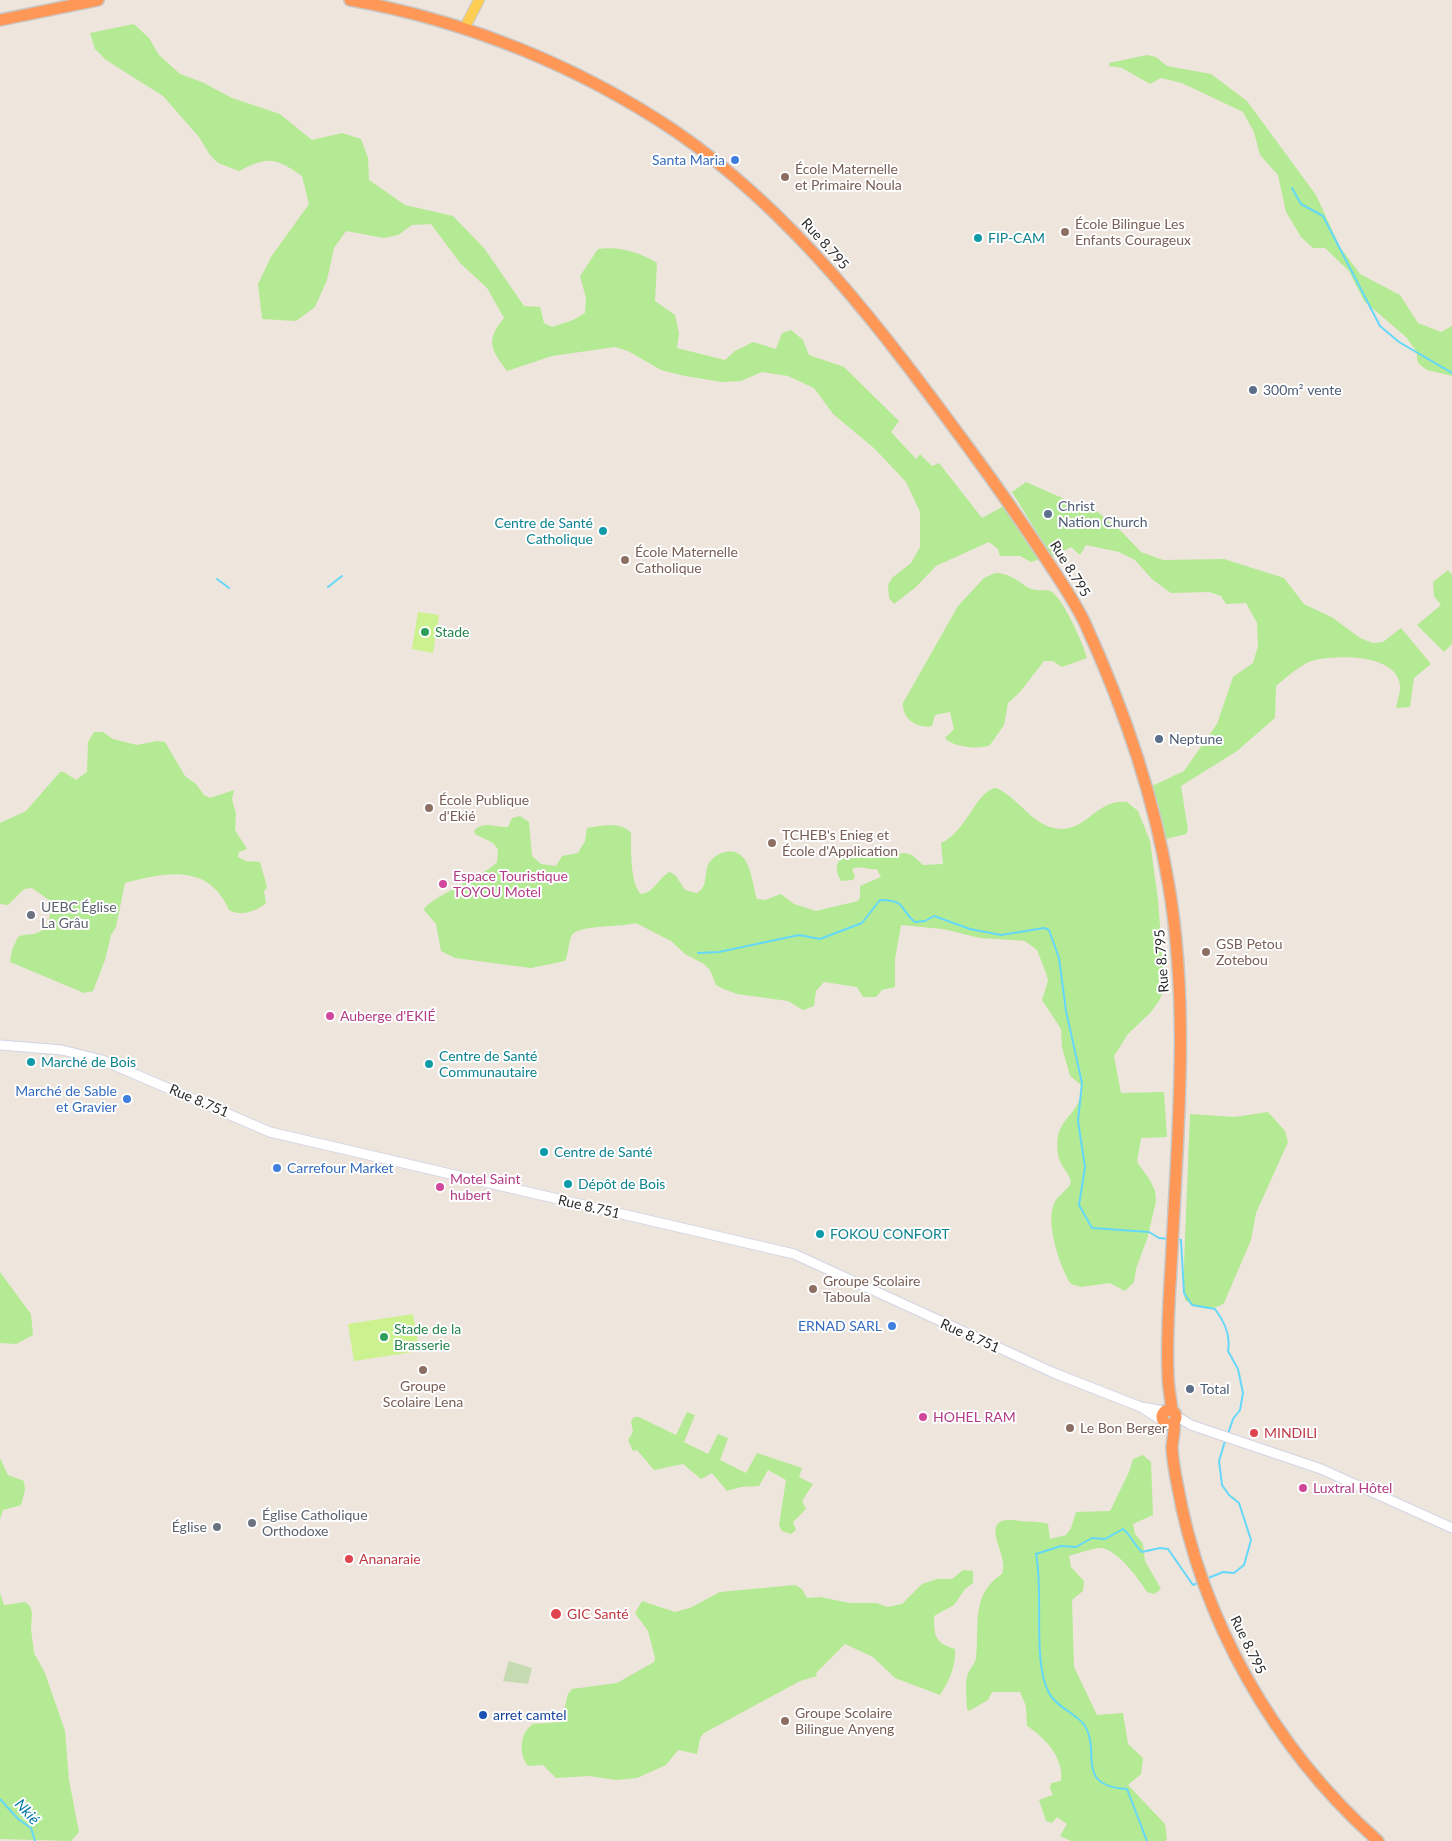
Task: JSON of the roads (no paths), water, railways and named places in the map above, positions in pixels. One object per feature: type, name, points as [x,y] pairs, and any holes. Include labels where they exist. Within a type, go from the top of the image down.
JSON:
[{"type":"highway","points":[[0,20],[98,0]]},
{"type":"highway","name":"Rue 8.795","points":[[350,0],[389,7],[464,29],[573,72],[650,115],[679,134],[727,172],[795,232],[876,326],[1026,528],[1083,618],[1117,697],[1145,779],[1169,885],[1176,934],[1180,1060],[1168,1380],[1172,1446],[1178,1489],[1191,1545],[1209,1596],[1235,1656],[1255,1692],[1297,1753],[1335,1799],[1378,1841]]},
{"type":"main road","points":[[464,29],[479,0]]},
{"type":"main road","name":"Rue 8.751","points":[[0,1045],[62,1050],[102,1060],[270,1132],[794,1254],[1000,1350],[1141,1407],[1320,1470],[1452,1528]]},
{"type":"waterway","points":[[1292,188],[1301,204],[1323,216],[1380,326],[1399,342],[1452,373]]},
{"type":"waterway","points":[[328,587],[342,576]]},
{"type":"waterway","points":[[217,579],[229,588]]},
{"type":"waterway","points":[[698,953],[719,952],[799,935],[820,939],[862,923],[880,900],[889,900],[899,904],[915,922],[925,921],[934,916],[970,929],[1001,935],[1044,928],[1049,930],[1059,958],[1066,1011],[1082,1083],[1078,1121],[1085,1167],[1079,1205],[1092,1228],[1149,1232],[1159,1238],[1168,1239]]},
{"type":"waterway","points":[[1175,1239],[1181,1240],[1184,1293],[1192,1305],[1215,1309],[1219,1314],[1228,1334],[1228,1351],[1238,1369],[1243,1393],[1240,1410],[1233,1419],[1228,1434]]},
{"type":"waterway","points":[[1206,1579],[1223,1572],[1234,1573],[1244,1565],[1251,1540],[1239,1503],[1229,1495],[1222,1485],[1219,1461],[1225,1441]]},
{"type":"waterway","points":[[1147,1841],[1127,1789],[1100,1782],[1092,1766],[1091,1746],[1085,1726],[1078,1718],[1057,1703],[1049,1693],[1041,1664],[1036,1554],[1061,1546],[1076,1547],[1092,1538],[1105,1539],[1123,1529],[1142,1552],[1160,1548],[1168,1549],[1193,1585],[1200,1582]]},
{"type":"waterway","name":"Nkié","points":[[0,1799],[18,1819],[31,1828],[35,1841]]},
{"type":"place","name":"Santa Maria","points":[[735,160]]},
{"type":"place","name":"École Maternelle et Primaire Noula","points":[[785,177]]},
{"type":"place","name":"École Bilingue Les Enfants Courageux","points":[[1065,232]]},
{"type":"place","name":"FIP-CAM","points":[[978,238]]},
{"type":"place","name":"300m² vente","points":[[1253,390]]},
{"type":"place","name":"Christ Nation Church","points":[[1048,514]]},
{"type":"place","name":"Centre de Santé Catholique","points":[[603,531]]},
{"type":"place","name":"École Maternelle Catholique","points":[[625,560]]},
{"type":"place","name":"Stade","points":[[425,632]]},
{"type":"place","name":"Neptune","points":[[1159,739]]},
{"type":"place","name":"École Publique d'Ekié","points":[[429,808]]},
{"type":"place","name":"TCHEB's Enieg et École d'Application","points":[[772,843]]},
{"type":"place","name":"Espace Touristique TOYOU Motel","points":[[443,884]]},
{"type":"place","name":"UEBC Église La Grâu","points":[[31,915]]},
{"type":"place","name":"GSB Petou Zotebou","points":[[1206,952]]},
{"type":"place","name":"Auberge d'EKIÉ","points":[[330,1016]]},
{"type":"place","name":"Marché de Bois","points":[[31,1062]]},
{"type":"place","name":"Centre de Santé Communautaire","points":[[429,1064]]},
{"type":"place","name":"Marché de Sable et Gravier","points":[[127,1099]]},
{"type":"place","name":"Centre de Santé","points":[[544,1152]]},
{"type":"place","name":"Carrefour Market","points":[[277,1168]]},
{"type":"place","name":"Dépôt de Bois","points":[[568,1184]]},
{"type":"place","name":"Motel Saint hubert","points":[[440,1187]]},
{"type":"place","name":"FOKOU CONFORT","points":[[820,1234]]},
{"type":"place","name":"Groupe Scolaire Taboula","points":[[813,1289]]},
{"type":"place","name":"ERNAD SARL","points":[[892,1326]]},
{"type":"place","name":"Stade de la Brasserie","points":[[384,1337]]},
{"type":"place","name":"Groupe Scolaire Lena","points":[[423,1370]]},
{"type":"place","name":"Total","points":[[1190,1389]]},
{"type":"place","name":"HOHEL RAM","points":[[923,1417]]},
{"type":"place","name":"Le Bon Berger","points":[[1070,1428]]},
{"type":"place","name":"MINDILI","points":[[1254,1433]]},
{"type":"place","name":"Luxtral Hôtel","points":[[1303,1488]]},
{"type":"place","name":"Église Catholique Orthodoxe","points":[[252,1523]]},
{"type":"place","name":"Église","points":[[217,1527]]},
{"type":"place","name":"Ananaraie","points":[[349,1559]]},
{"type":"place","name":"GIC Santé","points":[[556,1614]]},
{"type":"place","name":"arret camtel","points":[[483,1715]]},
{"type":"place","name":"Groupe Scolaire Bilingue Anyeng","points":[[785,1721]]}]
